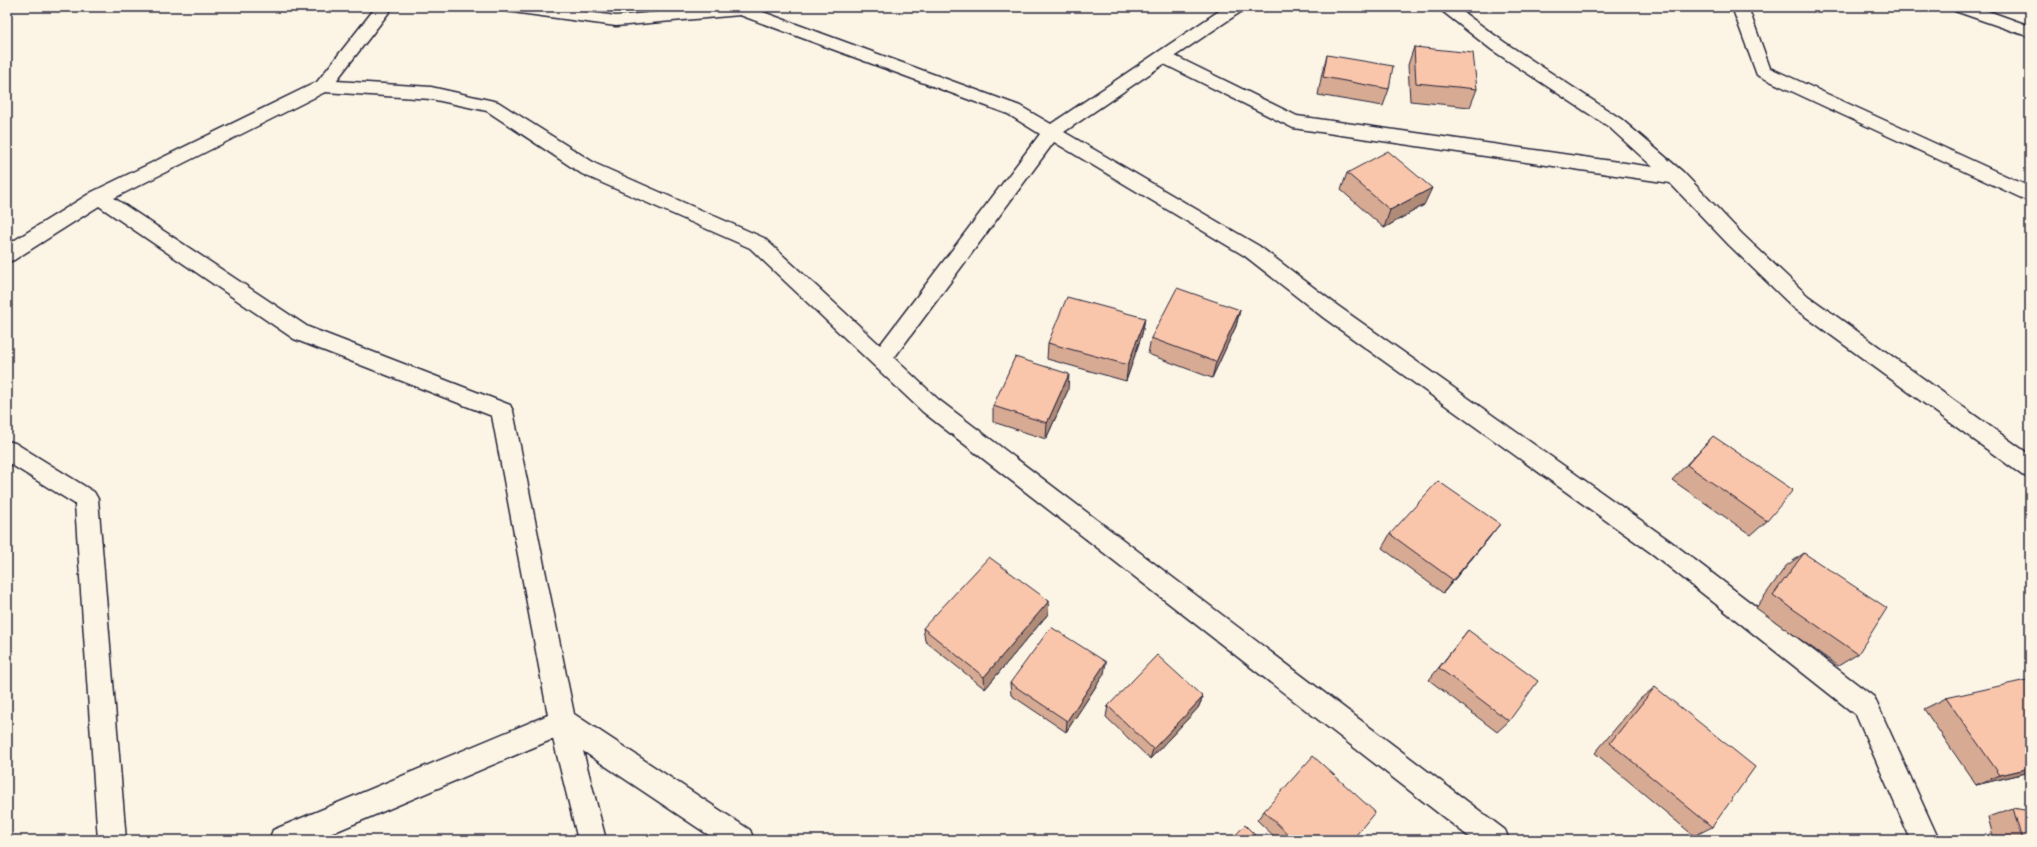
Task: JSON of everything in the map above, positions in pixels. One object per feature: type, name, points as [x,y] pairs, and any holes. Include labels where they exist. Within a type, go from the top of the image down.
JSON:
[{"type":"street","points":[[7,255],[99,196],[323,86],[385,7]]},
{"type":"street","points":[[512,7],[616,21],[768,7]]},
{"type":"street","points":[[881,358],[1051,132],[1236,7]]},
{"type":"street","points":[[1445,7],[1498,46],[1615,123],[1676,177],[1735,239],[1801,302],[2030,468]]},
{"type":"street","points":[[1740,7],[1763,71],[2030,196]]},
{"type":"street","points":[[1961,7],[2030,32]]},
{"type":"street","points":[[743,10],[1014,110],[1252,251],[1331,312],[1662,548],[1865,706],[1925,840]]},
{"type":"street","points":[[1164,57],[1294,122],[1676,177]]},
{"type":"street","points":[[323,86],[431,93],[492,106],[590,169],[757,244],[931,406],[1495,840]]},
{"type":"street","points":[[99,196],[301,333],[502,412],[562,722],[592,840]]},
{"type":"street","points":[[7,450],[86,499],[112,840]]},
{"type":"street","points":[[283,840],[562,722]]},
{"type":"street","points":[[562,722],[740,840]]},
{"type":"building","points":[[1414,47],[1473,53],[1477,89],[1416,83]]},
{"type":"building","points":[[1327,55],[1393,66],[1389,89],[1323,77]]},
{"type":"building","points":[[1388,151],[1432,188],[1390,210],[1347,173]]},
{"type":"building","points":[[1177,288],[1240,310],[1216,362],[1151,338]]},
{"type":"building","points":[[1067,297],[1145,318],[1128,365],[1048,343]]},
{"type":"building","points":[[1015,357],[1069,374],[1047,423],[993,406]]},
{"type":"building","points":[[1713,436],[1793,490],[1767,521],[1687,465]]},
{"type":"building","points":[[1438,481],[1500,524],[1453,580],[1390,534]]},
{"type":"building","points":[[1804,553],[1887,608],[1858,654],[1773,595]]},
{"type":"building","points":[[989,557],[1049,601],[984,677],[923,628]]},
{"type":"building","points":[[1051,627],[1106,662],[1067,721],[1010,683]]},
{"type":"building","points":[[1468,630],[1538,681],[1509,721],[1439,668]]},
{"type":"building","points":[[1157,655],[1203,697],[1153,749],[1108,706]]},
{"type":"building","points":[[2026,680],[2030,685],[2030,768],[2000,775],[1946,698]]},
{"type":"building","points":[[1655,687],[1755,767],[1712,827],[1610,743]]},
{"type":"building","points":[[1313,756],[1375,812],[1352,840],[1294,840],[1264,811]]},
{"type":"building","points":[[2013,808],[2030,811],[2030,840],[2022,840]]},
{"type":"building","points":[[1245,825],[1260,840],[1231,840]]}]
